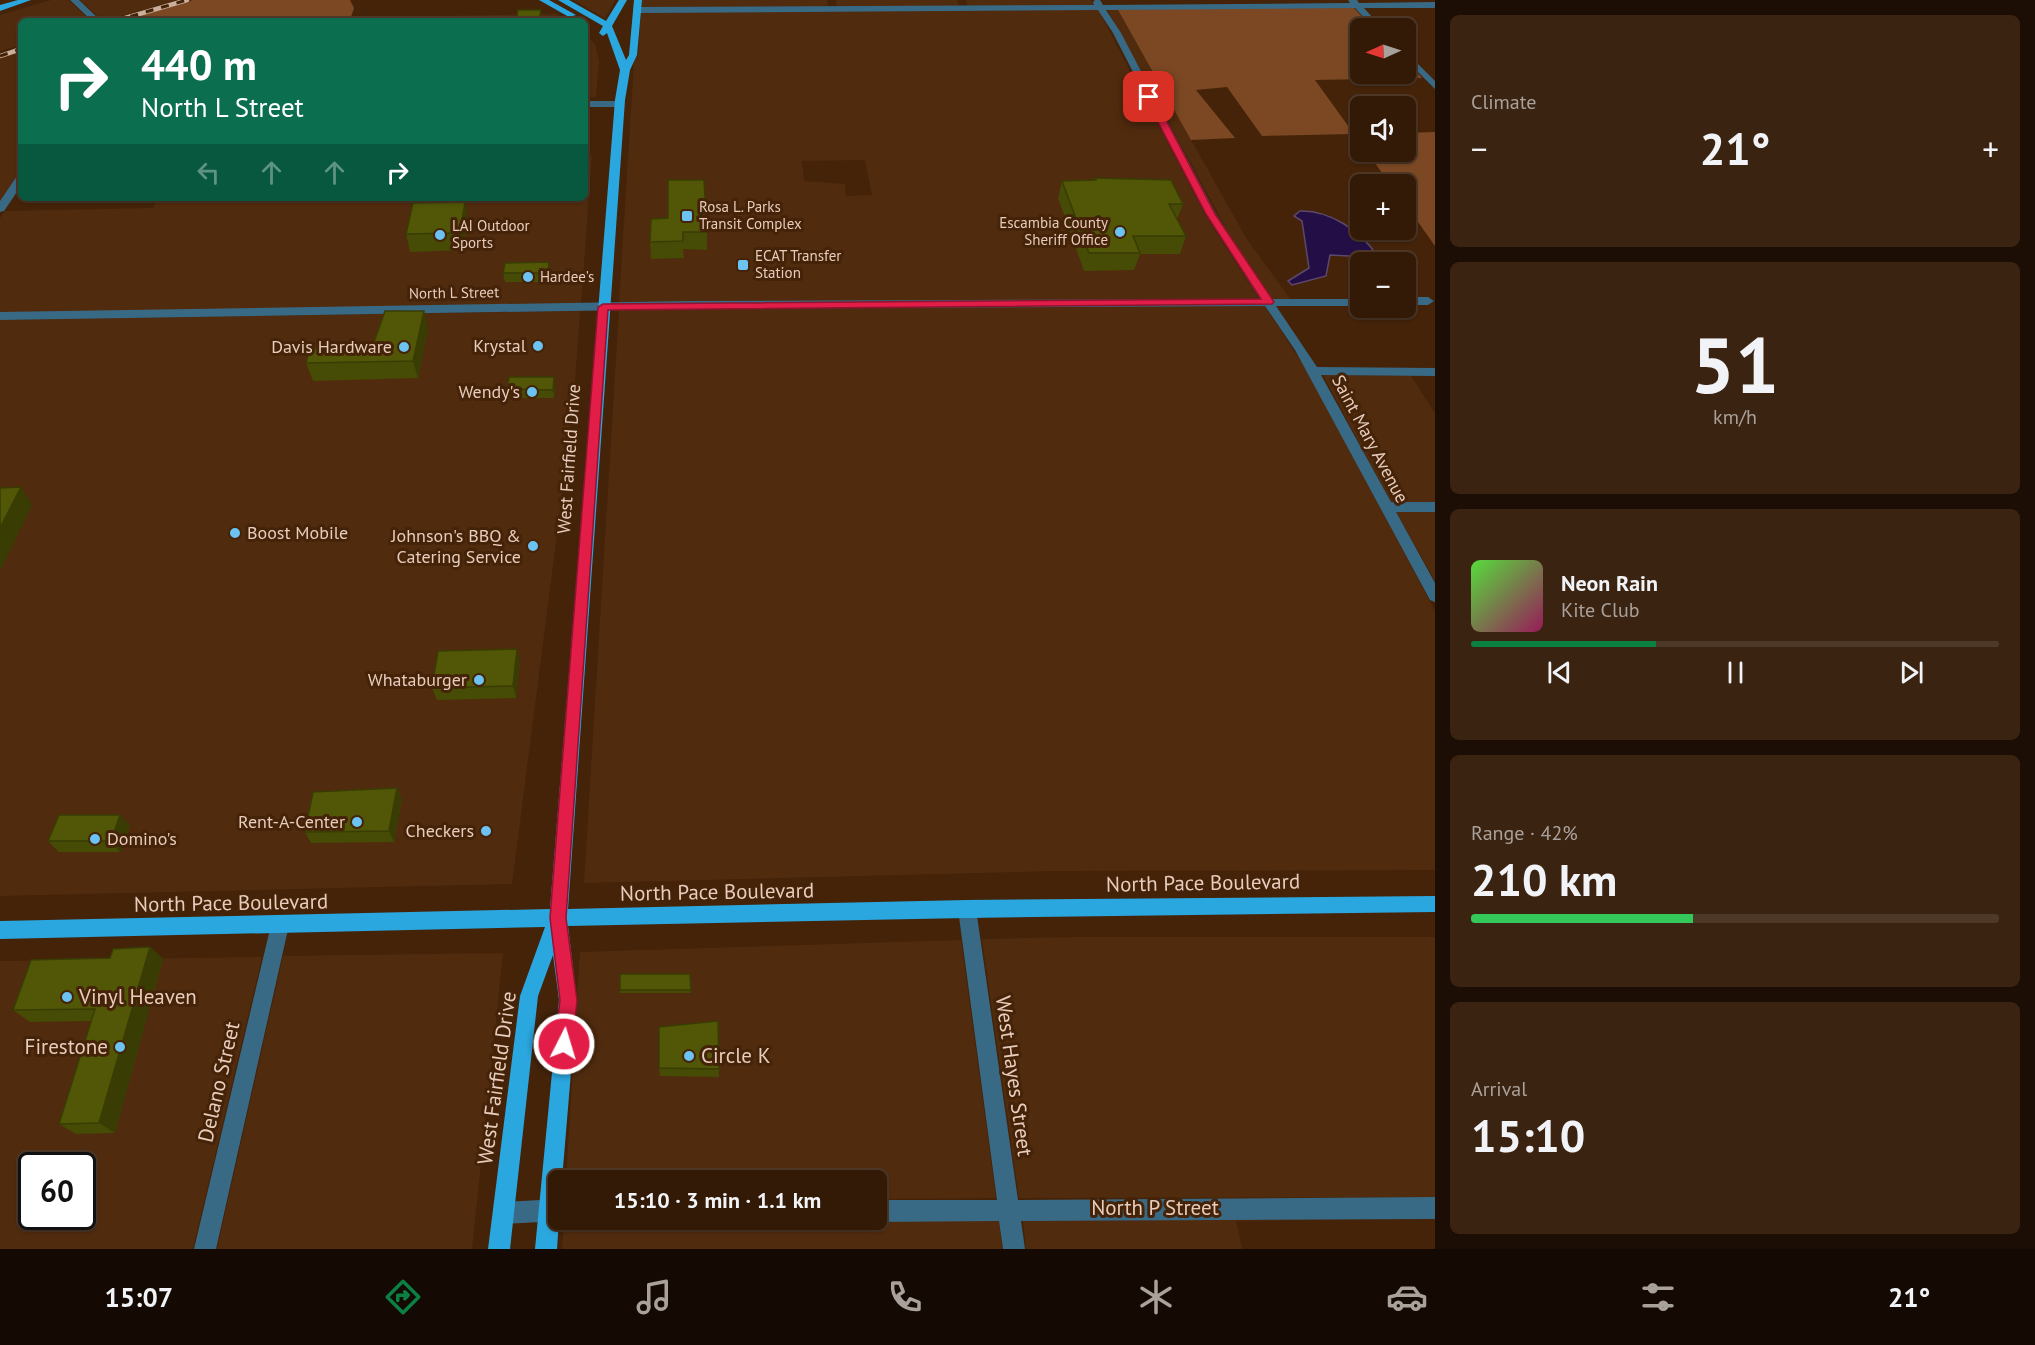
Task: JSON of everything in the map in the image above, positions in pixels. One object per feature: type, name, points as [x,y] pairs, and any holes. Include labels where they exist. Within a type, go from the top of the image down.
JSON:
[{"type":"main road","points":[[0,8],[27,0]]},
{"type":"main road","name":"West Fairfield Drive","points":[[543,0],[577,18]]},
{"type":"main road","name":"West Fairfield Drive","points":[[557,1170],[568,1000],[558,918],[603,307],[620,102],[625,70],[616,42],[605,29],[562,0]]},
{"type":"main road","points":[[605,29],[623,0]]},
{"type":"main road","points":[[625,70],[633,55],[638,0]]},
{"type":"main road","name":"West Fairfield Drive","points":[[588,23],[605,29]]},
{"type":"main road","name":"North Pace Boulevard","points":[[0,930],[967,909],[1435,904]]},
{"type":"main road","name":"West Fairfield Drive","points":[[499,1249],[529,996],[558,918]]},
{"type":"main road","name":"West Fairfield Drive","points":[[546,1249],[550,1230]]},
{"type":"street","points":[[74,0],[94,18]]},
{"type":"street","points":[[831,0],[833,10]]},
{"type":"street","points":[[637,10],[833,10],[963,4],[1354,2],[1435,5]]},
{"type":"street","points":[[1354,2],[1369,18]]},
{"type":"street","name":"Saint Mary Avenue","points":[[1098,4],[1119,38],[1210,214],[1314,371],[1435,596]]},
{"type":"street","points":[[1416,66],[1435,86]]},
{"type":"street","points":[[588,100],[620,102]]},
{"type":"street","points":[[588,104],[620,102]]},
{"type":"street","points":[[0,209],[18,182]]},
{"type":"street","points":[[1416,301],[1428,301]]},
{"type":"street","name":"North L Street","points":[[0,316],[603,307],[1350,302]]},
{"type":"street","points":[[1314,371],[1435,372]]},
{"type":"street","points":[[1386,507],[1435,507]]},
{"type":"street","name":"West Hayes Street","points":[[967,909],[1014,1249]]},
{"type":"street","name":"Delano Street","points":[[205,1249],[280,925]]},
{"type":"street","name":"North P Street","points":[[887,1210],[1435,1208]]},
{"type":"street","points":[[504,1213],[548,1210]]},
{"type":"shaded area","points":[[51,0],[68,0],[88,18],[18,18],[18,46],[0,51],[0,15]]},
{"type":"shaded area","points":[[80,0],[178,0],[114,18],[100,18]]},
{"type":"shaded area","points":[[193,0],[350,0],[354,8],[351,17],[132,18]]},
{"type":"shaded area","points":[[573,0],[615,0],[605,18]]},
{"type":"shaded area","points":[[642,0],[827,0],[828,8],[642,9]]},
{"type":"shaded area","points":[[836,0],[957,0],[959,7],[837,8]]},
{"type":"shaded area","points":[[966,0],[1091,0],[1095,6],[968,7]]},
{"type":"shaded area","points":[[1353,7],[1363,18],[1350,18],[1350,79],[1315,80],[1350,128],[1350,134],[1262,136],[1227,87],[1196,90],[1235,138],[1191,140],[1117,8]]},
{"type":"shaded area","points":[[1098,9],[1205,215],[1259,299],[619,303],[634,62],[638,55],[641,12]],"holes":[[[865,160],[872,195],[846,196],[845,184],[804,181],[802,161]]]},
{"type":"shaded area","points":[[1107,9],[1118,9],[1246,238],[1291,300],[1272,299],[1233,241]]},
{"type":"shaded area","points":[[557,14],[563,18],[308,18]]},
{"type":"shaded area","points":[[588,38],[595,44],[599,61],[596,97],[588,97]]},
{"type":"shaded area","points":[[18,51],[18,174],[0,201],[0,56]]},
{"type":"shaded area","points":[[1435,132],[1435,246],[1416,219],[1416,174],[1383,174],[1374,162],[1416,162],[1416,133]]},
{"type":"shaded area","points":[[592,155],[581,304],[0,313],[0,218],[5,211],[153,208],[156,201],[588,201],[588,156]]},
{"type":"shaded area","points":[[1300,211],[1333,218],[1350,228],[1350,240],[1364,240],[1374,252],[1350,252],[1350,256],[1330,255],[1326,276],[1292,285],[1288,281],[1309,268],[1302,221],[1294,216]]},
{"type":"shaded area","points":[[1264,305],[1307,371],[1435,611],[1435,870],[1058,871],[584,883],[619,310]]},
{"type":"shaded area","points":[[580,311],[573,410],[512,884],[0,896],[0,320]]},
{"type":"shaded area","points":[[1323,375],[1411,376],[1435,413],[1435,503],[1391,502]]},
{"type":"shaded area","points":[[1396,512],[1435,512],[1435,581]]},
{"type":"shaded area","points":[[1435,937],[1435,1197],[1019,1198],[982,939]]},
{"type":"shaded area","points":[[961,940],[996,1198],[887,1199],[887,1170],[567,1170],[580,952]]},
{"type":"shaded area","points":[[503,953],[472,1249],[217,1249],[283,956]]},
{"type":"shaded area","points":[[262,957],[193,1249],[0,1249],[0,961]]},
{"type":"shaded area","points":[[1365,1219],[1236,1221],[1242,1249],[1026,1249],[1023,1221]]},
{"type":"shaded area","points":[[887,1221],[999,1221],[1002,1249],[562,1249],[563,1230],[887,1230]]},
{"type":"building","points":[[518,10],[541,10],[540,18],[517,18]]},
{"type":"building","name":"Escambia County Sheriff Office","points":[[1095,178],[1171,180],[1183,204],[1169,204],[1186,236],[1133,236],[1140,253],[1089,253],[1062,181],[1096,180]]},
{"type":"building","points":[[668,180],[704,180],[707,232],[683,232],[683,241],[650,242],[651,219],[668,218]]},
{"type":"building","points":[[465,202],[460,233],[406,234],[413,203]]},
{"type":"building","points":[[549,262],[548,273],[503,273],[505,263]]},
{"type":"building","points":[[385,311],[424,311],[413,361],[306,363],[310,348],[372,348]]},
{"type":"building","points":[[509,377],[554,377],[553,390],[507,389]]},
{"type":"building","points":[[21,487],[0,528],[0,488]]},
{"type":"building","name":"Whataburger","points":[[517,649],[513,686],[432,688],[438,651]]},
{"type":"building","name":"Rent-A-Center","points":[[397,788],[389,831],[305,832],[313,792]]},
{"type":"building","points":[[59,815],[120,815],[111,841],[48,841]]},
{"type":"building","points":[[150,947],[99,1123],[59,1124],[95,1009],[13,1010],[31,960],[110,958],[113,949]]},
{"type":"building","name":"Circle K","points":[[620,974],[690,974],[691,990],[620,990]]},
{"type":"building","name":"Circle K","points":[[718,1021],[719,1069],[659,1068],[659,1027]]},
{"type":"railway","points":[[125,18],[187,0]]},
{"type":"railway","points":[[0,56],[18,50]]},
{"type":"place","name":"Rosa L. Parks Transit Complex","points":[[687,216]]},
{"type":"place","name":"Escambia County Sheriff Office","points":[[1120,232]]},
{"type":"place","name":"LAI Outdoor Sports","points":[[440,235]]},
{"type":"place","name":"ECAT Transfer Station","points":[[743,265]]},
{"type":"place","name":"Hardee's","points":[[528,277]]},
{"type":"place","name":"Krystal","points":[[538,346]]},
{"type":"place","name":"Davis Hardware","points":[[404,347]]},
{"type":"place","name":"Wendy's","points":[[532,392]]},
{"type":"place","name":"Boost Mobile","points":[[235,533]]},
{"type":"place","name":"Johnson's BBQ & Catering Service","points":[[533,546]]},
{"type":"place","name":"Whataburger","points":[[479,680]]},
{"type":"place","name":"Rent-A-Center","points":[[357,822]]},
{"type":"place","name":"Checkers","points":[[486,831]]},
{"type":"place","name":"Domino's","points":[[95,839]]},
{"type":"place","name":"Vinyl Heaven","points":[[67,997]]},
{"type":"place","name":"Firestone","points":[[120,1047]]},
{"type":"place","name":"Circle K","points":[[689,1056]]},
{"type":"route","points":[[564,1044],[568,1000],[558,918],[603,307],[1268,302],[1210,214],[1149,97]]}]
